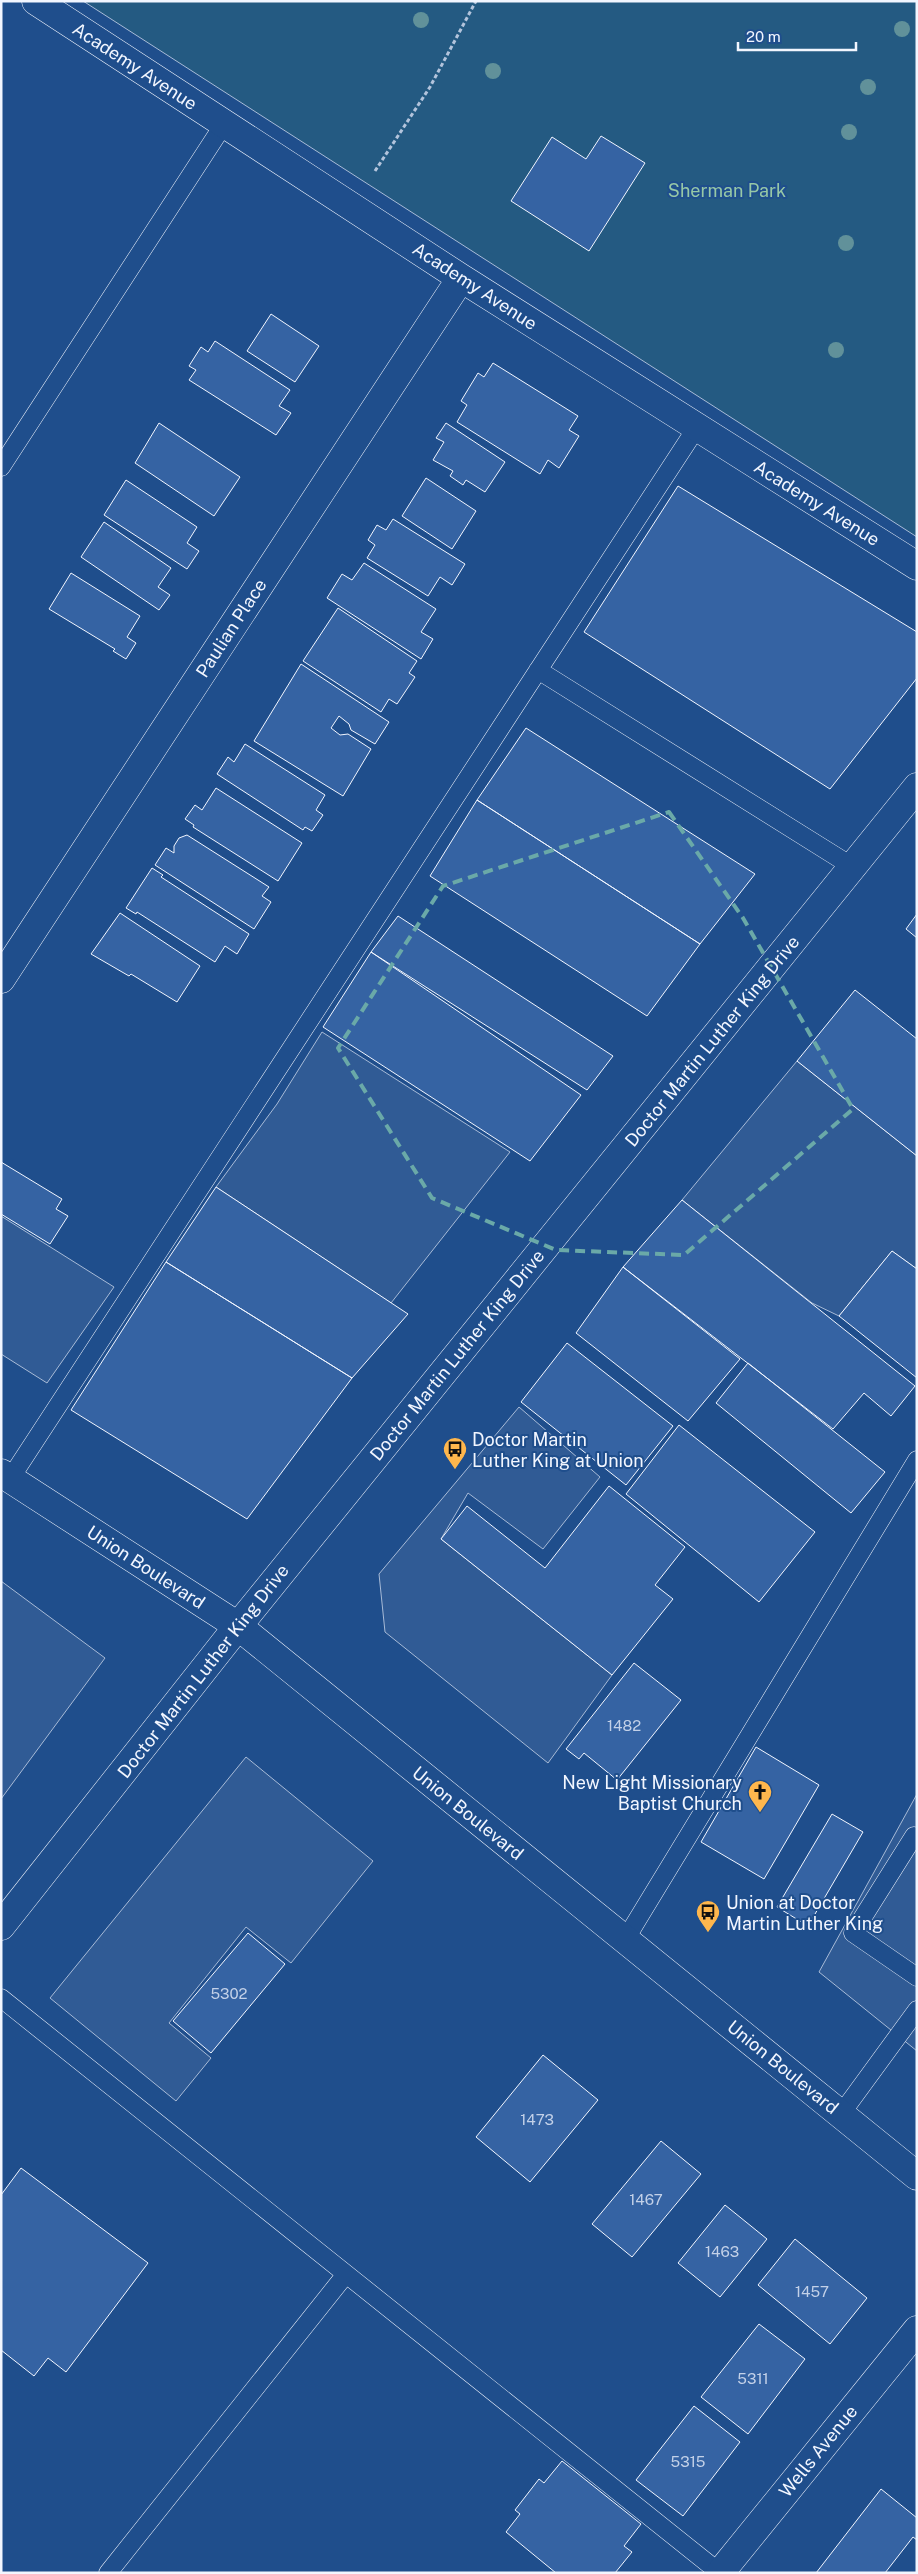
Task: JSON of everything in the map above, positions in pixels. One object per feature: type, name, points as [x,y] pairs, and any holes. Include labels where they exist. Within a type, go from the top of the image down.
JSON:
[{"type":"main road","name":"Academy Avenue","points":[[36,1],[461,278],[917,566]]},
{"type":"main road","name":"Paulian Place","points":[[1,978],[461,278]]},
{"type":"main road","name":"Doctor Martin Luther King Drive","points":[[1,1926],[238,1626],[917,788]]},
{"type":"main road","name":"Union Boulevard","points":[[6,1476],[238,1626],[917,2176]]},
{"type":"main road","name":"Wells Avenue","points":[[720,2573],[917,2330]]},
{"type":"lane","points":[[1,467],[224,124]]},
{"type":"lane","points":[[6,1476],[697,427]]},
{"type":"lane","points":[[538,670],[853,867]]},
{"type":"lane","points":[[625,1940],[917,1460]]},
{"type":"lane","points":[[917,1837],[914,1836],[853,1933],[917,1977]]},
{"type":"lane","points":[[1,1998],[720,2573]]},
{"type":"lane","points":[[840,2114],[917,2010]]},
{"type":"lane","points":[[108,2573],[346,2274]]},
{"type":"path","points":[[375,171],[430,87],[476,1]]},
{"type":"highlighted area","points":[[669,812],[743,918],[853,1109],[684,1255],[556,1250],[432,1198],[338,1048],[443,886]]},
{"type":"green space","name":"Sherman Park","points":[[83,1],[917,1],[917,537]]},
{"type":"shaded area","points":[[322,1032],[510,1152],[391,1303],[216,1187],[277,1104]]},
{"type":"shaded area","points":[[797,1061],[917,1156],[917,1269],[892,1251],[839,1316],[812,1303],[682,1200]]},
{"type":"shaded area","points":[[1,1216],[114,1287],[47,1383],[1,1354]]},
{"type":"shaded area","points":[[519,1407],[600,1477],[543,1549],[468,1493],[441,1539],[612,1675],[548,1763],[385,1632],[379,1574]]},
{"type":"shaded area","points":[[1,1581],[105,1658],[1,1799]]},
{"type":"shaded area","points":[[246,1757],[373,1861],[291,1963],[246,1927],[169,2023],[211,2058],[176,2101],[50,1998]]},
{"type":"shaded area","points":[[917,1794],[917,2051],[819,1972]]},
{"type":"building","points":[[601,136],[645,163],[589,251],[511,201],[552,137],[586,159]]},
{"type":"building","points":[[271,314],[319,346],[295,382],[247,351]]},
{"type":"building","points":[[215,341],[290,390],[279,406],[291,413],[276,435],[189,380],[196,370],[189,366],[201,347],[208,352]]},
{"type":"building","points":[[493,363],[578,416],[569,430],[579,436],[559,468],[548,460],[540,474],[457,422],[467,405],[461,401],[478,373],[484,377]]},
{"type":"building","points":[[159,423],[240,477],[214,516],[135,463]]},
{"type":"building","points":[[446,423],[505,462],[485,492],[466,480],[463,485],[450,476],[453,471],[433,460],[444,442],[436,438]]},
{"type":"building","points":[[426,478],[476,511],[452,549],[402,516]]},
{"type":"building","points":[[126,480],[197,527],[187,543],[199,551],[187,569],[104,515]]},
{"type":"building","points":[[678,486],[917,632],[917,678],[830,789],[584,632]]},
{"type":"building","points":[[393,519],[465,564],[452,585],[440,577],[428,596],[367,558],[375,545],[368,540],[377,525],[386,530]]},
{"type":"building","points":[[104,522],[171,568],[158,587],[170,595],[159,610],[81,557]]},
{"type":"building","points":[[364,563],[436,609],[421,632],[433,639],[421,659],[327,598],[342,574],[352,580]]},
{"type":"building","points":[[71,573],[140,616],[127,637],[136,643],[126,659],[113,651],[115,649],[49,609]]},
{"type":"building","points":[[338,608],[417,661],[409,673],[415,677],[397,704],[389,699],[381,712],[303,661]]},
{"type":"building","points":[[301,664],[389,722],[375,744],[351,730],[349,724],[339,716],[331,728],[340,735],[348,734],[371,749],[343,796],[254,741]]},
{"type":"building","points":[[526,728],[755,874],[700,944],[477,800]]},
{"type":"building","points":[[245,744],[325,795],[316,810],[323,815],[312,831],[305,827],[303,830],[217,774],[228,757],[234,762]]},
{"type":"building","points":[[216,788],[302,843],[278,881],[193,827],[194,825],[185,819],[195,805],[202,810]]},
{"type":"building","points":[[477,800],[700,944],[647,1016],[430,876]]},
{"type":"building","points":[[187,835],[269,887],[262,896],[271,902],[254,929],[155,865],[166,848],[174,853],[174,846],[179,838]]},
{"type":"building","points":[[152,868],[163,875],[161,877],[249,934],[237,954],[225,946],[215,962],[137,912],[136,914],[126,908]]},
{"type":"building","points":[[120,913],[200,966],[177,1002],[131,974],[129,976],[91,954]]},
{"type":"building","points":[[917,914],[917,938],[906,929]]},
{"type":"building","points":[[398,916],[613,1056],[587,1090],[371,952]]},
{"type":"building","points":[[371,952],[581,1095],[530,1161],[323,1027]]},
{"type":"building","points":[[855,990],[917,1039],[917,1156],[797,1061]]},
{"type":"building","points":[[1,1162],[62,1199],[56,1209],[68,1216],[50,1244],[1,1214]]},
{"type":"building","points":[[216,1187],[408,1314],[352,1378],[166,1262]]},
{"type":"building","points":[[682,1200],[915,1386],[891,1416],[864,1393],[833,1429],[623,1267]]},
{"type":"building","points":[[892,1251],[917,1269],[917,1378],[839,1316]]},
{"type":"building","points":[[166,1262],[352,1378],[247,1519],[71,1410]]},
{"type":"building","points":[[623,1267],[740,1359],[688,1421],[576,1333]]},
{"type":"building","points":[[567,1343],[673,1426],[626,1485],[521,1402]]},
{"type":"building","points":[[748,1363],[885,1472],[851,1513],[716,1403]]},
{"type":"building","points":[[679,1425],[815,1532],[759,1602],[626,1494]]},
{"type":"building","points":[[609,1486],[685,1547],[655,1585],[673,1599],[612,1675],[441,1539],[467,1506],[545,1568]]},
{"type":"building","points":[[634,1663],[681,1700],[617,1780],[584,1753],[579,1759],[566,1749]]},
{"type":"building","name":"New Light Missionary Baptist Church","points":[[756,1747],[819,1785],[764,1879],[701,1842]]},
{"type":"building","points":[[832,1814],[863,1832],[808,1926],[777,1907]]},
{"type":"building","points":[[248,1933],[285,1964],[211,2053],[173,2021]]},
{"type":"building","points":[[543,2055],[598,2100],[530,2182],[476,2137]]},
{"type":"building","points":[[661,2141],[701,2174],[632,2257],[592,2224]]},
{"type":"building","points":[[21,2168],[148,2263],[66,2372],[48,2358],[34,2376],[1,2350],[1,2195]]},
{"type":"building","points":[[725,2205],[767,2239],[720,2297],[678,2263]]},
{"type":"building","points":[[795,2239],[867,2298],[830,2344],[758,2285]]},
{"type":"building","points":[[759,2324],[805,2359],[748,2434],[701,2397]]},
{"type":"building","points":[[694,2406],[740,2442],[683,2516],[636,2480]]},
{"type":"building","points":[[562,2461],[641,2524],[624,2546],[632,2552],[615,2573],[556,2573],[506,2532],[520,2514],[515,2510],[539,2479],[544,2483]]},
{"type":"building","points":[[881,2489],[917,2518],[917,2540],[913,2537],[885,2573],[816,2573]]},
{"type":"place","name":"Doctor Martin Luther King at Union","points":[[455,1470]]},
{"type":"place","name":"New Light Missionary Baptist Church","points":[[760,1813]]},
{"type":"place","name":"Union at Doctor Martin Luther King","points":[[708,1933]]}]
